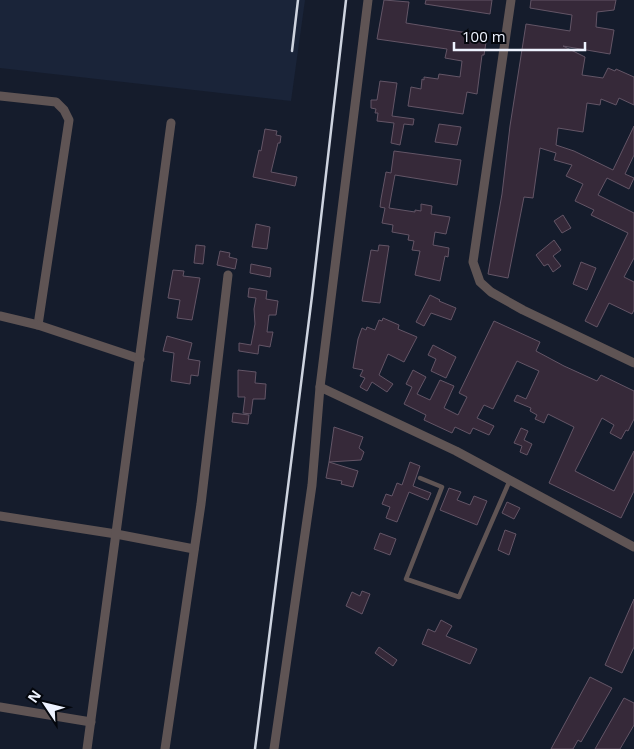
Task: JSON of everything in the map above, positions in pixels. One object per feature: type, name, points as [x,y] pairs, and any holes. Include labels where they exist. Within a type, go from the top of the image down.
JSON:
[{"type":"street","points":[[274,749],[312,484],[320,387],[368,0]]},
{"type":"street","points":[[511,0],[473,262],[480,282],[491,292],[523,310],[634,363]]},
{"type":"street","points":[[0,96],[56,102],[64,110],[69,120],[38,325]]},
{"type":"street","points":[[87,749],[171,124]]},
{"type":"street","points":[[164,749],[194,549],[228,275]]},
{"type":"street","points":[[0,316],[38,325],[140,359]]},
{"type":"street","points":[[320,387],[456,451],[634,547]]},
{"type":"street","points":[[0,516],[116,534],[194,549]]},
{"type":"street","points":[[0,707],[90,722]]},
{"type":"lane","points":[[420,478],[442,487],[406,578],[459,597],[510,480]]},
{"type":"shaded area","points":[[0,0],[305,0],[291,101],[0,68]]},
{"type":"building","points":[[384,0],[409,2],[406,23],[487,36],[484,55],[482,55],[477,94],[467,92],[463,114],[408,106],[411,87],[421,89],[424,77],[438,79],[439,74],[460,77],[462,61],[445,58],[447,49],[377,39]]},
{"type":"building","points":[[426,0],[492,0],[490,14],[425,4]]},
{"type":"building","points":[[531,0],[616,0],[614,10],[597,12],[596,27],[614,30],[610,54],[563,46],[585,57],[582,75],[603,78],[608,68],[615,71],[616,69],[634,77],[634,105],[619,98],[616,105],[601,99],[600,105],[587,103],[583,132],[558,128],[556,145],[574,151],[613,170],[634,126],[634,155],[625,174],[634,178],[629,189],[607,178],[598,195],[634,213],[634,258],[624,277],[634,282],[634,310],[632,314],[609,303],[597,327],[585,321],[628,233],[591,215],[594,210],[575,201],[583,184],[566,176],[572,165],[554,160],[556,153],[540,148],[533,198],[524,197],[508,278],[488,274],[502,194],[510,126],[526,24],[570,31],[572,15],[530,8]]},
{"type":"building","points":[[380,81],[397,83],[392,116],[414,119],[413,125],[404,124],[400,145],[391,143],[394,123],[377,121],[378,113],[375,113],[376,109],[371,108],[371,100],[377,100]]},
{"type":"building","points":[[439,124],[461,127],[457,145],[435,142]]},
{"type":"building","points":[[265,129],[277,131],[276,135],[281,136],[271,172],[297,177],[295,186],[253,177]]},
{"type":"building","points":[[394,151],[461,160],[457,185],[395,175],[389,208],[415,212],[415,210],[421,211],[421,204],[432,206],[431,214],[450,217],[446,234],[435,232],[433,245],[449,248],[448,257],[445,256],[440,281],[415,275],[420,251],[412,250],[414,241],[408,240],[409,235],[392,232],[393,225],[382,223],[385,208],[380,207],[381,199],[386,172],[391,173]]},
{"type":"building","points":[[563,215],[571,228],[562,233],[554,221]]},
{"type":"building","points":[[256,224],[270,227],[267,249],[252,247]]},
{"type":"building","points":[[554,240],[561,250],[553,256],[561,266],[553,272],[548,264],[544,266],[536,255]]},
{"type":"building","points":[[196,245],[205,246],[203,264],[194,263]]},
{"type":"building","points":[[379,245],[389,246],[380,303],[362,301],[371,250],[378,251]]},
{"type":"building","points":[[220,251],[230,253],[229,257],[237,259],[235,269],[217,265]]},
{"type":"building","points":[[581,262],[596,268],[587,290],[573,284]]},
{"type":"building","points":[[251,264],[271,268],[270,277],[250,273]]},
{"type":"building","points":[[173,270],[184,271],[183,276],[200,278],[192,320],[177,318],[180,300],[168,298]]},
{"type":"building","points":[[249,288],[267,291],[266,299],[278,301],[276,315],[269,315],[267,332],[273,332],[270,347],[259,345],[258,354],[239,351],[239,343],[251,345],[255,324],[254,309],[256,298],[248,297]]},
{"type":"building","points":[[430,295],[456,308],[451,320],[431,313],[424,326],[416,322]]},
{"type":"building","points":[[383,318],[399,325],[398,329],[417,337],[404,362],[388,354],[379,375],[393,384],[387,392],[372,382],[367,391],[360,387],[365,378],[360,376],[363,370],[353,368],[358,339],[362,328],[366,330],[367,327],[375,330],[379,320],[382,321]]},
{"type":"building","points":[[494,321],[540,342],[536,351],[564,366],[597,381],[601,375],[634,391],[634,419],[628,431],[626,430],[621,439],[610,433],[614,425],[602,418],[575,471],[614,491],[634,451],[634,491],[621,518],[549,483],[574,427],[548,414],[544,423],[535,419],[537,415],[530,411],[531,408],[514,401],[517,395],[526,399],[539,371],[517,361],[493,409],[484,405],[477,418],[494,426],[489,435],[473,428],[470,434],[455,427],[452,433],[424,420],[426,415],[404,404],[412,387],[406,384],[413,370],[426,377],[417,394],[430,400],[440,380],[454,386],[444,408],[458,415],[467,397],[459,393]]},
{"type":"building","points":[[167,336],[192,343],[188,359],[200,361],[198,376],[191,375],[190,384],[171,381],[174,353],[163,351]]},
{"type":"building","points":[[433,345],[456,357],[446,378],[431,371],[436,359],[428,355]]},
{"type":"building","points":[[238,370],[256,372],[255,383],[266,384],[265,399],[253,399],[251,414],[243,413],[245,397],[238,397]]},
{"type":"building","points":[[233,413],[249,415],[248,424],[232,422]]},
{"type":"building","points":[[334,427],[363,437],[359,448],[364,452],[361,460],[329,462]]},
{"type":"building","points":[[521,428],[528,431],[524,440],[532,444],[527,455],[520,452],[522,446],[514,443]]},
{"type":"building","points":[[329,462],[358,471],[353,487],[341,484],[342,481],[326,478]]},
{"type":"building","points":[[410,462],[420,466],[413,486],[431,493],[428,500],[409,492],[397,522],[386,518],[390,507],[382,504],[386,494],[392,496],[397,483],[402,485]]},
{"type":"building","points":[[449,488],[461,492],[457,500],[470,505],[474,496],[487,501],[477,525],[440,510]]},
{"type":"building","points":[[507,502],[520,508],[514,519],[502,513]]},
{"type":"building","points":[[505,530],[516,534],[509,555],[498,550]]},
{"type":"building","points":[[380,533],[396,539],[390,555],[374,549]]},
{"type":"building","points":[[362,591],[370,594],[362,614],[346,606],[352,592],[360,596]]},
{"type":"building","points":[[634,599],[634,647],[622,673],[605,665]]},
{"type":"building","points":[[441,620],[452,626],[446,636],[477,649],[470,664],[422,644],[428,629],[435,632]]},
{"type":"building","points":[[379,647],[397,660],[393,666],[375,653]]},
{"type":"building","points":[[590,677],[612,688],[581,742],[578,740],[573,749],[551,749]]},
{"type":"building","points":[[624,698],[634,703],[634,725],[620,749],[595,749]]},
{"type":"railway","points":[[292,51],[298,0]]},
{"type":"railway","points":[[255,749],[312,296],[346,0]]}]
